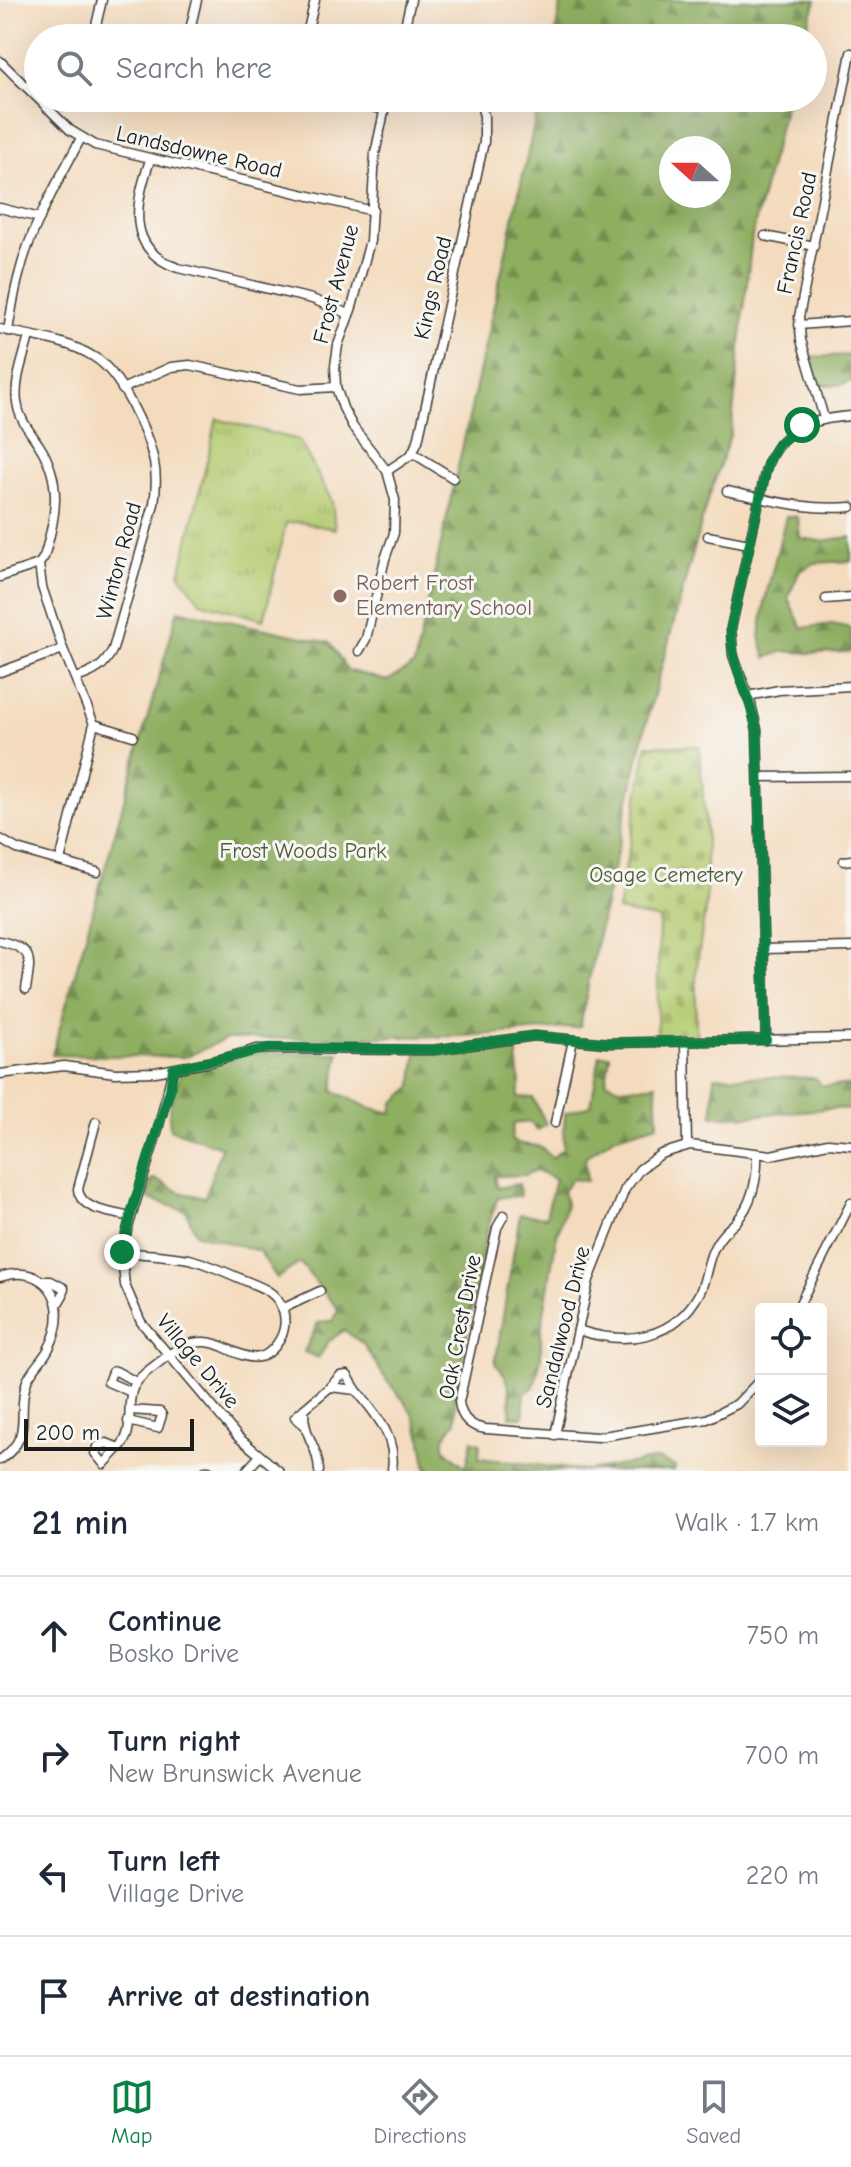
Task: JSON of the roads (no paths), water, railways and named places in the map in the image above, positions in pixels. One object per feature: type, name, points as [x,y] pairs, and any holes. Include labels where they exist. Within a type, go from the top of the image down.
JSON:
[{"type":"street","points":[[96,24],[102,0]]},
{"type":"street","points":[[191,24],[197,0]]},
{"type":"street","points":[[309,24],[315,0]]},
{"type":"street","points":[[405,24],[411,0]]},
{"type":"street","name":"Francis Road","points":[[824,418],[799,325],[851,53]]},
{"type":"street","name":"Landsdowne Road","points":[[0,61],[24,85]]},
{"type":"street","points":[[840,111],[851,113]]},
{"type":"street","name":"Landsdowne Road","points":[[52,112],[81,138],[114,151],[373,211]]},
{"type":"street","name":"Frost Avenue","points":[[359,651],[366,639],[394,533],[395,500],[387,471],[347,417],[336,387],[338,345],[370,241],[375,154],[384,112]]},
{"type":"street","name":"Kings Road","points":[[413,453],[484,142],[483,112]]},
{"type":"street","points":[[4,330],[19,273],[40,218],[81,138]]},
{"type":"street","points":[[150,160],[139,195],[137,220],[145,243],[157,257],[178,268],[312,299],[349,314]]},
{"type":"street","points":[[0,208],[40,218]]},
{"type":"street","points":[[765,236],[814,246]]},
{"type":"street","points":[[799,325],[851,321]]},
{"type":"street","name":"Winton Road","points":[[4,330],[80,350],[93,356],[110,371],[151,449],[156,471],[154,504],[113,649],[107,662],[76,678]]},
{"type":"street","points":[[29,336],[17,387],[17,405],[23,423],[49,460],[57,505],[48,546],[39,564],[42,587],[94,724],[60,861]]},
{"type":"street","points":[[122,389],[171,367],[190,365],[300,389],[336,387]]},
{"type":"street","points":[[766,1040],[757,730],[733,655],[732,619],[768,462],[779,443],[802,425],[824,418],[851,416]]},
{"type":"street","points":[[387,471],[413,453],[453,478]]},
{"type":"street","points":[[727,491],[802,508],[851,507]]},
{"type":"street","points":[[708,536],[749,544]]},
{"type":"street","points":[[0,577],[39,564]]},
{"type":"street","points":[[826,599],[851,597]]},
{"type":"street","points":[[0,672],[63,649]]},
{"type":"street","points":[[748,696],[779,690],[851,686]]},
{"type":"street","points":[[94,724],[133,736]]},
{"type":"street","points":[[759,777],[851,776]]},
{"type":"street","points":[[0,839],[17,849],[97,872]]},
{"type":"street","points":[[0,941],[15,944],[27,952],[30,964],[26,989]]},
{"type":"street","points":[[763,949],[851,947]]},
{"type":"street","points":[[0,1074],[46,1067],[135,1074],[269,1048],[434,1050],[534,1036],[607,1043],[851,1038]]},
{"type":"street","points":[[555,1123],[573,1040]]},
{"type":"street","points":[[685,1041],[687,1145],[757,1154],[784,1154],[828,1143],[851,1145]]},
{"type":"street","name":"Village Drive","points":[[173,1069],[157,1133],[130,1217],[122,1252],[123,1275],[141,1322],[238,1437],[279,1471]]},
{"type":"street","points":[[96,1122],[78,1189],[79,1198],[89,1206],[130,1217]]},
{"type":"street","name":"Sandalwood Drive","points":[[555,1435],[594,1266],[630,1182],[654,1158],[687,1145]]},
{"type":"street","points":[[578,1330],[617,1339],[643,1338],[659,1333],[682,1316],[699,1293],[716,1243],[748,1204],[754,1185],[757,1154]]},
{"type":"street","points":[[800,1303],[851,1203]]},
{"type":"street","name":"Oak Crest Drive","points":[[504,1215],[497,1228],[460,1408],[465,1418],[479,1428],[597,1437],[707,1419],[737,1404],[755,1385]]},
{"type":"street","points":[[119,1448],[130,1427],[131,1392],[136,1382],[169,1355],[184,1345],[207,1342],[240,1356],[262,1355],[275,1346],[284,1326],[282,1309],[268,1291],[189,1259],[122,1252]]},
{"type":"street","points":[[0,1277],[12,1273],[25,1274],[64,1288],[57,1305],[58,1318],[50,1346],[31,1373],[24,1390],[23,1430],[15,1446],[0,1460]]},
{"type":"street","points":[[282,1309],[320,1291]]},
{"type":"street","points":[[131,1392],[108,1382],[112,1372],[116,1371],[136,1382]]},
{"type":"street","points":[[319,1471],[317,1451],[303,1424],[304,1409],[340,1376],[347,1375],[385,1427],[393,1454],[392,1471]]},
{"type":"street","points":[[330,1387],[356,1390]]},
{"type":"street","points":[[128,1421],[158,1428],[162,1415],[160,1412],[130,1410]]},
{"type":"street","points":[[246,1471],[259,1457]]},
{"type":"place","name":"Robert Frost Elementary School","points":[[340,596]]},
{"type":"park label","name":"Frost Woods Park","points":[[303,851]]},
{"type":"park label","name":"Osage Cemetery","points":[[666,875]]}]
